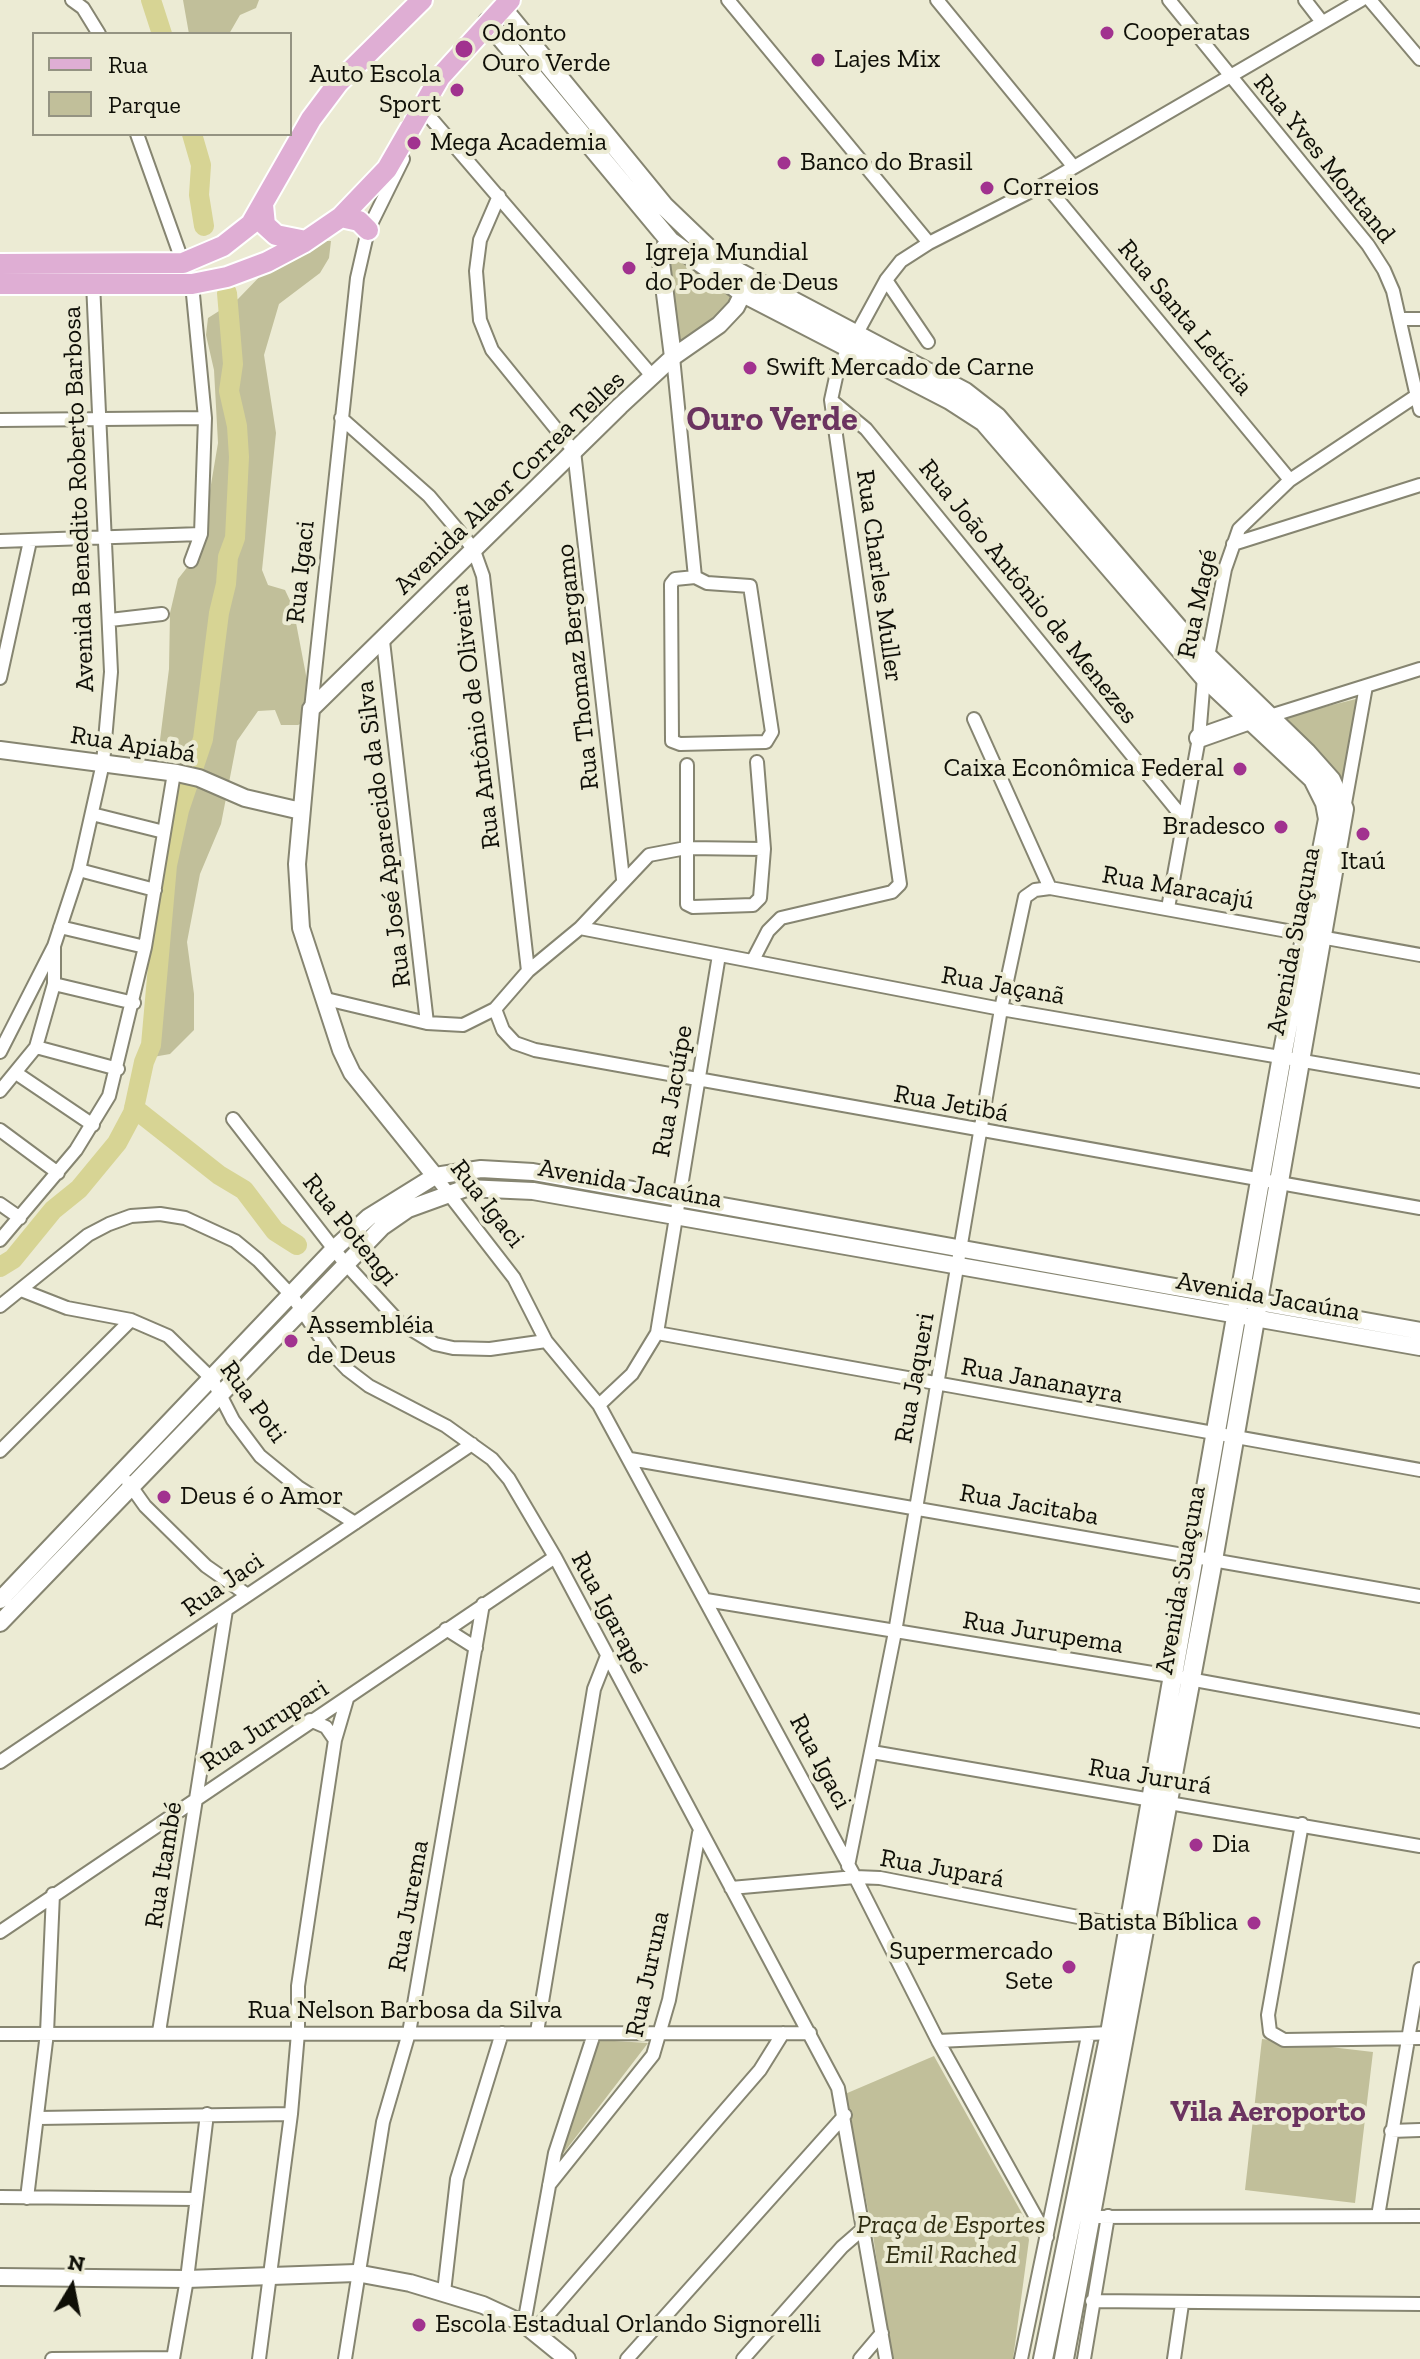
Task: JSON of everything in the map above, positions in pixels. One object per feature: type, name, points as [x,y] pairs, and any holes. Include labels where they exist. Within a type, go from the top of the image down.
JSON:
[{"type":"main road","points":[[0,264],[183,263],[223,246],[247,230],[311,119],[338,83],[422,0]]},
{"type":"main road","points":[[0,284],[192,284],[227,277],[267,262],[306,241],[341,217],[387,169],[424,110],[440,77],[500,10]]},
{"type":"main road","points":[[500,10],[616,149],[670,241],[743,293],[965,392],[997,417],[1250,720],[1313,779],[1325,803],[1336,814]]},
{"type":"main road","points":[[500,10],[627,171],[691,234],[738,272],[853,340]]},
{"type":"main road","points":[[263,205],[265,225],[276,235],[306,241]]},
{"type":"main road","points":[[341,217],[359,221],[368,230]]},
{"type":"main road","points":[[670,241],[691,234]]},
{"type":"main road","points":[[183,263],[185,276],[192,284]]},
{"type":"main road","points":[[738,272],[743,293]]},
{"type":"main road","points":[[1207,669],[1270,716],[1331,780],[1336,814]]},
{"type":"main road","points":[[1199,738],[1250,720]]},
{"type":"main road","name":"Avenida Suaçuna","points":[[1043,2359],[1110,2033],[1135,1929],[1181,1678],[1194,1557],[1224,1437],[1336,814]]},
{"type":"main road","name":"Avenida Suaçuna","points":[[1181,1678],[1213,1560],[1224,1437]]},
{"type":"main road","name":"Avenida Suaçuna","points":[[1064,2359],[1099,2217],[1135,1929]]},
{"type":"street","points":[[72,0],[83,8],[98,32]]},
{"type":"street","points":[[728,0],[929,243]]},
{"type":"street","points":[[937,0],[1073,166]]},
{"type":"street","name":"Rua Yves Montand","points":[[1169,0],[1368,245],[1384,270],[1400,319],[1420,410]]},
{"type":"street","points":[[1305,0],[1322,22]]},
{"type":"street","name":"Rua Charles Muller","points":[[753,960],[768,931],[781,918],[892,892],[901,878],[831,400],[833,384],[853,340],[886,280],[901,261],[929,243],[1045,184],[1361,0]]},
{"type":"street","points":[[1370,0],[1420,59]]},
{"type":"street","points":[[424,110],[653,377]]},
{"type":"street","name":"Rua Igaci","points":[[424,110],[368,230],[357,278],[301,811],[297,900],[301,928],[341,1050],[352,1073],[514,1278],[546,1341],[599,1405],[852,1871],[938,2041],[1047,2237]]},
{"type":"street","points":[[138,136],[183,263]]},
{"type":"street","name":"Rua Santa Letícia","points":[[1045,184],[1290,480]]},
{"type":"street","points":[[499,196],[480,240],[476,293],[480,320],[492,350],[574,451]]},
{"type":"street","points":[[670,241],[661,251],[661,262],[695,577]]},
{"type":"street","points":[[886,280],[928,342]]},
{"type":"street","name":"Avenida Benedito Roberto Barbosa","points":[[0,1052],[54,946],[79,870],[103,763],[111,672],[110,620],[93,283]]},
{"type":"street","points":[[191,561],[201,534],[205,418],[192,284]]},
{"type":"street","name":"Avenida Alaor Correa Telles","points":[[311,709],[383,641],[473,548],[673,357],[719,325],[736,307],[743,293]]},
{"type":"street","points":[[1400,319],[1420,319]]},
{"type":"street","name":"Rua Magé","points":[[1168,908],[1199,738],[1207,669],[1233,544],[1249,517],[1290,480],[1416,396]]},
{"type":"street","name":"Rua João Antônio de Menezes","points":[[831,400],[866,429],[1184,819]]},
{"type":"street","points":[[0,420],[205,418]]},
{"type":"street","name":"Rua Antônio de Oliveira","points":[[341,418],[429,496],[473,548],[488,601],[528,971]]},
{"type":"street","name":"Rua Thomaz Bergamo","points":[[574,451],[623,879]]},
{"type":"street","points":[[1233,544],[1420,485]]},
{"type":"street","points":[[0,541],[201,534]]},
{"type":"street","points":[[0,678],[30,541]]},
{"type":"street","points":[[695,577],[707,583],[750,586],[772,732],[766,742],[680,744],[672,741],[671,584],[675,579],[695,577]]},
{"type":"street","points":[[110,620],[162,614]]},
{"type":"street","name":"Rua José Aparecido da Silva","points":[[383,641],[427,1023]]},
{"type":"street","points":[[1270,716],[1420,669]]},
{"type":"street","points":[[1336,814],[1366,686]]},
{"type":"street","points":[[974,719],[1050,888]]},
{"type":"street","name":"Rua Apiabá","points":[[0,750],[176,773],[199,778],[222,791],[301,811]]},
{"type":"street","points":[[687,765],[685,900],[693,907],[755,904],[760,898],[764,849],[757,762]]},
{"type":"street","points":[[0,1240],[58,1173],[93,1125],[118,1069],[145,947],[176,773]]},
{"type":"street","points":[[92,814],[164,832]]},
{"type":"street","points":[[326,999],[427,1023],[463,1025],[495,1009],[528,971],[580,928],[623,879],[657,851],[686,848],[764,849]]},
{"type":"street","points":[[79,870],[155,890]]},
{"type":"street","name":"Rua Maracajú","points":[[1025,897],[1035,890],[1050,888],[1420,955]]},
{"type":"street","name":"Rua Jaqueri","points":[[852,1871],[1001,1009],[1025,897]]},
{"type":"street","points":[[60,927],[145,947]]},
{"type":"street","name":"Rua Jaçanã","points":[[580,928],[1001,1009],[1420,1081]]},
{"type":"street","name":"Avenida Benedito Roberto Barbosa","points":[[0,1091],[36,1047],[54,984],[54,946]]},
{"type":"street","name":"Rua Jacuípe","points":[[599,1405],[632,1374],[657,1333],[719,955]]},
{"type":"street","points":[[54,984],[134,1003]]},
{"type":"street","name":"Rua Jetibá","points":[[495,1009],[503,1030],[515,1043],[535,1050],[1420,1208]]},
{"type":"street","points":[[36,1047],[118,1069]]},
{"type":"street","points":[[16,1073],[93,1125]]},
{"type":"street","name":"Rua Potengi","points":[[233,1119],[339,1256],[399,1322],[435,1344],[470,1350],[546,1341]]},
{"type":"street","points":[[0,1130],[58,1173]]},
{"type":"street","name":"Avenida Jacaúna","points":[[0,1623],[221,1397],[369,1217],[435,1176],[481,1169],[533,1172],[676,1208],[957,1267],[1420,1331]]},
{"type":"street","name":"Avenida Jacaúna","points":[[339,1256],[408,1209],[449,1192],[496,1187],[676,1208],[961,1248],[1420,1347]]},
{"type":"street","points":[[0,1204],[20,1218]]},
{"type":"street","name":"Rua Igarapé","points":[[0,1306],[99,1229],[131,1216],[160,1214],[185,1218],[235,1241],[296,1303],[348,1370],[369,1386],[446,1426],[472,1444],[509,1479],[555,1557],[699,1833],[838,2088],[886,2359]]},
{"type":"street","name":"Rua Poti","points":[[21,1290],[67,1308],[131,1320],[168,1336],[212,1379],[260,1456],[298,1487],[355,1523]]},
{"type":"street","name":"Avenida Jacaúna","points":[[0,1600],[212,1379],[296,1303]]},
{"type":"street","points":[[0,1451],[131,1320]]},
{"type":"street","name":"Rua Jananayra","points":[[657,1333],[1420,1470]]},
{"type":"street","name":"Rua Jaci","points":[[0,1762],[472,1444]]},
{"type":"street","name":"Rua Jacitaba","points":[[630,1459],[1420,1596]]},
{"type":"street","points":[[123,1473],[132,1490],[206,1566],[246,1594]]},
{"type":"street","name":"Rua Jurupari","points":[[0,1932],[555,1557]]},
{"type":"street","name":"Rua Jurupema","points":[[706,1600],[1181,1678],[1420,1721]]},
{"type":"street","name":"Rua Jurema","points":[[345,2359],[356,2273],[383,2122],[409,2033],[483,1604]]},
{"type":"street","name":"Rua Itambé","points":[[159,2032],[226,1610]]},
{"type":"street","points":[[446,1629],[476,1648]]},
{"type":"street","points":[[537,2032],[594,1689],[607,1656]]},
{"type":"street","points":[[259,2359],[291,2114],[298,2033],[298,1986],[335,1740],[347,1699]]},
{"type":"street","points":[[310,1720],[326,1727],[335,1740]]},
{"type":"street","name":"Rua Jururá","points":[[872,1752],[1420,1846]]},
{"type":"street","points":[[1302,1824],[1268,2015],[1270,2032],[1284,2040],[1414,2038]]},
{"type":"street","name":"Rua Juruna","points":[[549,2185],[638,2078],[661,2034],[699,1833]]},
{"type":"street","name":"Rua Jupará","points":[[731,1888],[852,1871],[1135,1929]]},
{"type":"street","points":[[27,2198],[47,2033],[53,1894]]},
{"type":"street","points":[[1378,2216],[1391,2131],[1414,2038],[1420,1969]]},
{"type":"street","points":[[444,2292],[461,2164],[502,2033]]},
{"type":"street","points":[[529,2327],[760,2070],[783,2033]]},
{"type":"street","name":"Rua Nelson Barbosa da Silva","points":[[0,2034],[810,2033]]},
{"type":"street","points":[[938,2041],[1110,2033]]},
{"type":"street","points":[[529,2327],[555,2153],[594,2034]]},
{"type":"street","points":[[1021,2359],[1088,2036]]},
{"type":"street","points":[[52,2359],[173,2358],[187,2279],[207,2114]]},
{"type":"street","points":[[39,2118],[291,2114]]},
{"type":"street","points":[[627,2359],[845,2115]]},
{"type":"street","points":[[1391,2131],[1420,2130]]},
{"type":"street","points":[[0,2197],[196,2199]]},
{"type":"street","points":[[1084,2359],[1099,2217],[1420,2216]]},
{"type":"street","points":[[743,2359],[842,2247],[865,2227]]},
{"type":"street","points":[[0,2277],[187,2279],[356,2273],[444,2292],[529,2327],[567,2359]]},
{"type":"street","points":[[1092,2301],[1420,2304]]},
{"type":"street","points":[[1174,2359],[1182,2304]]},
{"type":"street","points":[[860,2359],[882,2333]]},
{"type":"green space","points":[[183,0],[259,0],[256,8],[240,15],[230,32],[189,32]]},
{"type":"green space","points":[[314,241],[331,241],[329,258],[320,273],[279,304],[264,355],[276,433],[262,570],[268,585],[285,590],[293,607],[314,717],[298,725],[281,725],[275,710],[258,711],[237,741],[221,824],[200,874],[187,942],[194,994],[194,1030],[170,1054],[153,1057],[149,1056],[149,1027],[156,936],[177,793],[160,740],[169,669],[170,613],[178,579],[189,565],[203,532],[218,443],[214,370],[206,335],[208,318],[238,299],[267,269]]},
{"type":"green space","points":[[677,256],[736,294],[727,312],[676,345],[669,262]]},
{"type":"green space","points":[[1360,698],[1346,790],[1280,718]]},
{"type":"green space","points":[[1262,2039],[1373,2052],[1355,2203],[1245,2190]]},
{"type":"green space","points":[[598,2040],[648,2043],[562,2155]]},
{"type":"green space","name":"Praça de Esportes Emil Rached","points":[[934,2056],[1024,2217],[1029,2240],[1013,2359],[891,2359],[873,2235],[845,2094]]},
{"type":"waterway","points":[[151,0],[161,32]]},
{"type":"waterway","points":[[193,136],[201,165],[199,195],[204,226]]},
{"type":"waterway","points":[[0,1267],[13,1259],[53,1210],[79,1189],[117,1143],[133,1113],[144,1062],[151,1045],[167,865],[179,810],[203,739],[219,613],[228,557],[235,538],[239,457],[237,426],[229,391],[233,364],[227,293]]},
{"type":"waterway","points":[[134,1108],[219,1175],[244,1190],[275,1231],[297,1245]]},
{"type":"place","name":"Cooperatas","points":[[1107,33]]},
{"type":"place","name":"Odonto Ouro Verde","points":[[464,49]]},
{"type":"place","name":"Lajes Mix","points":[[818,60]]},
{"type":"place","name":"Auto Escola Sport","points":[[457,90]]},
{"type":"place","name":"Mega Academia","points":[[414,143]]},
{"type":"place","name":"Banco do Brasil","points":[[784,163]]},
{"type":"place","name":"Correios","points":[[987,188]]},
{"type":"place","name":"Igreja Mundial do Poder de Deus","points":[[629,268]]},
{"type":"place","name":"Swift Mercado de Carne","points":[[750,368]]},
{"type":"place","name":"Caixa Econômica Federal","points":[[1240,769]]},
{"type":"place","name":"Bradesco","points":[[1281,827]]},
{"type":"place","name":"Itaú","points":[[1363,834]]},
{"type":"place","name":"Assembléia de Deus","points":[[291,1341]]},
{"type":"place","name":"Deus é o Amor","points":[[164,1497]]},
{"type":"place","name":"Dia","points":[[1196,1845]]},
{"type":"place","name":"Batista Bíblica","points":[[1254,1923]]},
{"type":"place","name":"Supermercado Sete","points":[[1069,1967]]},
{"type":"place","name":"Escola Estadual Orlando Signorelli","points":[[419,2325]]},
{"type":"district","name":"Ouro Verde","points":[[772,420]]},
{"type":"district","name":"Vila Aeroporto","points":[[1268,2112]]}]
